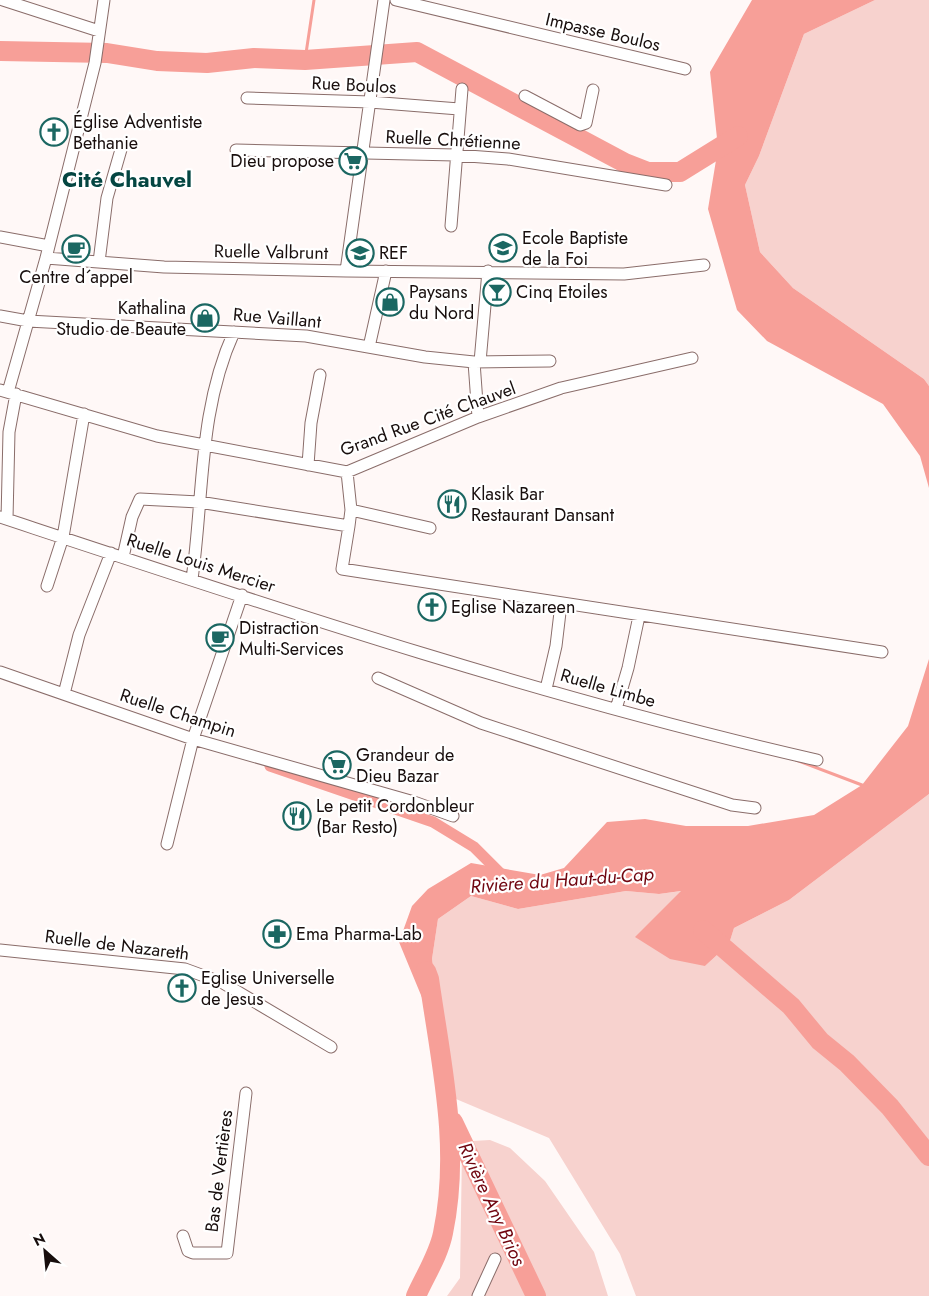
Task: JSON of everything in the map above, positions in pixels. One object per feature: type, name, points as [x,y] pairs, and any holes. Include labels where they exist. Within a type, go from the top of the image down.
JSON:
[{"type":"street","points":[[3,0],[99,31]]},
{"type":"street","points":[[4,518],[9,432],[8,392],[46,258],[96,58],[104,0]]},
{"type":"street","points":[[346,271],[384,0]]},
{"type":"street","name":"Impasse Boulos","points":[[396,0],[686,69]]},
{"type":"street","points":[[451,226],[455,155],[462,89]]},
{"type":"street","points":[[525,96],[575,124],[583,125],[586,123],[593,90]]},
{"type":"street","name":"Rue Boulos","points":[[247,98],[370,102],[459,109]]},
{"type":"street","points":[[99,262],[107,198],[122,146]]},
{"type":"street","name":"Ruelle Chrétienne","points":[[236,150],[455,155],[508,159],[666,185]]},
{"type":"street","points":[[0,237],[49,246]]},
{"type":"street","name":"Ruelle Valbrunt","points":[[46,258],[182,267],[386,272],[488,271],[624,274],[704,265]]},
{"type":"street","points":[[478,417],[477,362],[488,271]]},
{"type":"street","points":[[369,347],[386,272]]},
{"type":"street","name":"Rue Vaillant","points":[[0,316],[28,320],[306,336],[425,357],[477,362],[550,361]]},
{"type":"street","points":[[192,579],[203,445],[216,379],[234,332]]},
{"type":"street","name":"Grand Rue Cité Chauvel","points":[[8,392],[157,436],[346,472],[399,448],[478,417],[562,388],[692,358]]},
{"type":"street","points":[[308,465],[311,423],[320,374]]},
{"type":"street","points":[[47,586],[63,537],[84,414]]},
{"type":"street","points":[[346,472],[351,510],[342,569],[882,652]]},
{"type":"street","points":[[123,557],[132,518],[140,499],[199,502],[350,526]]},
{"type":"street","points":[[351,510],[430,528]]},
{"type":"street","name":"Ruelle Louis Mercier","points":[[4,518],[391,643]]},
{"type":"street","points":[[64,694],[79,635],[111,553]]},
{"type":"street","points":[[167,844],[193,739],[242,595]]},
{"type":"street","points":[[546,689],[556,646],[562,604]]},
{"type":"street","points":[[616,709],[628,668],[639,616]]},
{"type":"street","name":"Ruelle Limbe","points":[[391,643],[616,709],[736,741],[817,760]]},
{"type":"street","name":"Ruelle Champin","points":[[0,672],[193,739],[347,782],[453,816]]},
{"type":"street","points":[[378,678],[481,723],[732,806],[755,808]]},
{"type":"street","name":"Ruelle de Nazareth","points":[[0,950],[185,969],[223,982],[331,1047]]},
{"type":"street","name":"Bas de Vertières","points":[[183,1236],[188,1251],[193,1253],[227,1253],[246,1093]]},
{"type":"street","points":[[478,1296],[495,1259]]},
{"type":"shaded area","points":[[875,0],[929,0],[929,386],[924,379],[793,288],[760,252],[745,185],[759,156],[804,34]]},
{"type":"shaded area","points":[[929,794],[929,1296],[636,1296],[620,1254],[549,1138],[456,1099],[445,1080],[432,959],[438,919],[471,896],[518,909],[626,891],[659,894],[682,891],[705,966],[729,944],[734,928],[789,900]]},
{"type":"shaded area","points":[[490,1140],[510,1148],[545,1181],[594,1252],[608,1296],[447,1296],[460,1278],[462,1150],[472,1141]]},
{"type":"water","points":[[752,0],[875,0],[804,34],[759,156],[745,185],[760,252],[793,288],[924,379],[929,386],[929,488],[920,456],[883,404],[767,341],[737,310],[708,209],[718,148],[710,72]]},
{"type":"water","points":[[929,659],[929,794],[789,900],[734,928],[729,944],[705,966],[670,959],[635,937],[681,891],[659,894],[626,891],[518,909],[471,896],[438,919],[432,959],[437,996],[423,1000],[399,942],[412,906],[428,889],[471,863],[540,875],[564,868],[607,822],[645,819],[686,826],[748,826],[814,815],[862,785],[908,726]]},
{"type":"waterway","points":[[305,60],[314,0]]},
{"type":"waterway","points":[[0,51],[107,53],[157,61],[207,63],[254,58],[305,60],[417,52],[625,163],[648,172],[680,172],[738,136]]},
{"type":"waterway","points":[[796,760],[862,785]]},
{"type":"waterway","points":[[270,766],[433,822],[474,847],[506,879]]},
{"type":"waterway","points":[[703,930],[791,1006],[820,1041],[847,1063],[890,1107],[929,1156]]},
{"type":"waterway","name":"Rivière du Haut-du-Cap","points":[[416,1296],[441,1241],[448,1201],[450,1169],[450,1137],[447,1106],[429,979],[426,971]]},
{"type":"waterway","name":"Rivière Any Brios","points":[[453,1122],[536,1296]]},
{"type":"place","name":"Église Adventiste Bethanie","points":[[54,132]]},
{"type":"place","name":"Dieu propose","points":[[353,161]]},
{"type":"place","name":"Ecole Baptiste de la Foi","points":[[503,248]]},
{"type":"place","name":"Centre d´appel","points":[[76,249]]},
{"type":"place","name":"REF","points":[[360,253]]},
{"type":"place","name":"Cinq Etoiles","points":[[497,292]]},
{"type":"place","name":"Paysans du Nord","points":[[390,302]]},
{"type":"place","name":"Kathalina Studio de Beaute","points":[[205,318]]},
{"type":"place","name":"Klasik Bar Restaurant Dansant","points":[[452,504]]},
{"type":"place","name":"Eglise Nazareen","points":[[432,607]]},
{"type":"place","name":"Distraction Multi-Services","points":[[220,638]]},
{"type":"place","name":"Grandeur de Dieu Bazar","points":[[337,765]]},
{"type":"place","name":"Le petit Cordonbleur (Bar Resto)","points":[[297,816]]},
{"type":"place","name":"Ema Pharma-Lab","points":[[277,934]]},
{"type":"place","name":"Eglise Universelle de Jesus","points":[[182,988]]},
{"type":"district","name":"Cité Chauvel","points":[[127,179]]}]
